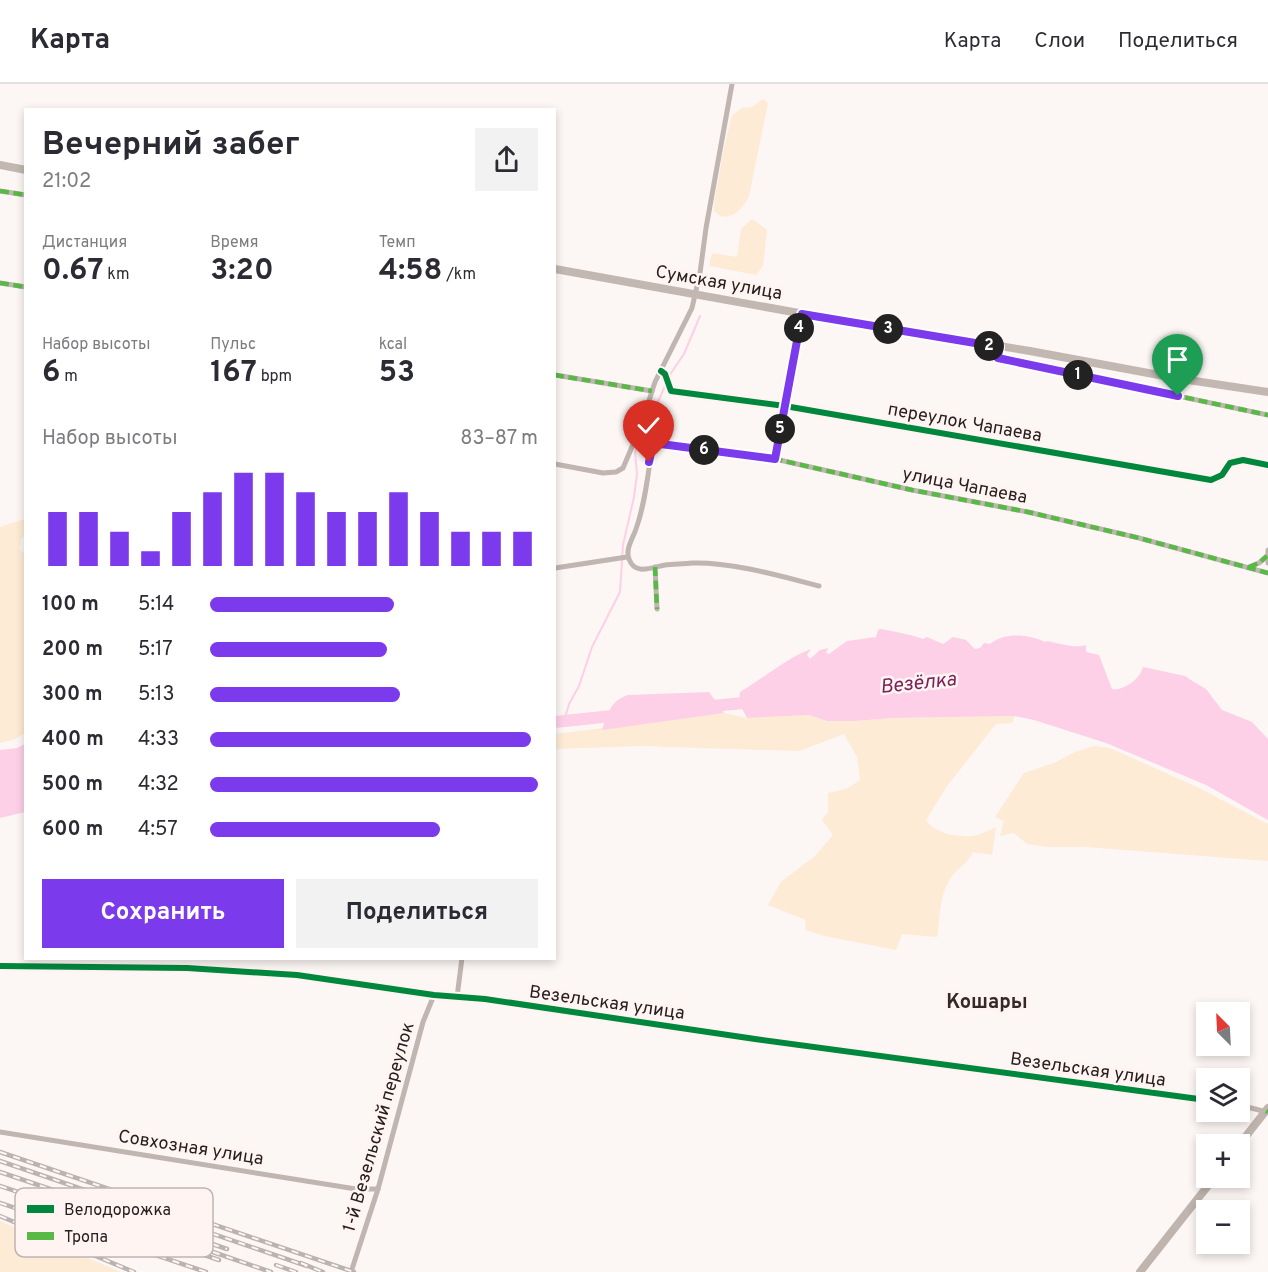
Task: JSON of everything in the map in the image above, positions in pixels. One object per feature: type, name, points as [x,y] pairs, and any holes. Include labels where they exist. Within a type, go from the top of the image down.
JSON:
[{"type":"main road","points":[[0,165],[24,170]]},
{"type":"main road","name":"Сумская улица","points":[[556,269],[802,314],[1268,392]]},
{"type":"street","points":[[556,464],[603,472],[616,472],[623,468],[640,428],[652,391],[692,308],[696,294],[732,84]]},
{"type":"street","points":[[0,192],[24,195]]},
{"type":"street","points":[[0,283],[24,287]]},
{"type":"street","points":[[775,459],[802,314]]},
{"type":"street","points":[[999,347],[998,358],[1268,415]]},
{"type":"street","name":"переулок Чапаева","points":[[661,371],[665,374],[671,391],[785,406],[1211,480],[1222,475],[1230,463],[1243,460],[1268,465]]},
{"type":"street","points":[[556,375],[652,391]]},
{"type":"street","points":[[1171,395],[1175,378]]},
{"type":"street","points":[[640,428],[653,443],[645,496],[637,528],[628,550],[627,557],[635,568],[643,570],[696,563],[751,569],[819,586]]},
{"type":"street","name":"улица Чапаева","points":[[653,443],[775,459],[1139,538],[1268,573]]},
{"type":"street","points":[[1249,567],[1268,556]]},
{"type":"street","points":[[556,568],[627,557]]},
{"type":"street","points":[[655,567],[657,609]]},
{"type":"street","points":[[457,997],[462,960]]},
{"type":"street","name":"Везельская улица","points":[[0,966],[187,968],[285,974],[434,995],[486,999],[778,1042],[1196,1099]]},
{"type":"street","name":"1-й Везельский переулок","points":[[352,1269],[378,1189],[423,1022],[434,995]]},
{"type":"street","points":[[1248,1134],[1267,1111],[1250,1107]]},
{"type":"street","name":"Совхозная улица","points":[[0,1132],[356,1189],[378,1189]]},
{"type":"street","points":[[1140,1272],[1206,1188]]},
{"type":"shaded area","points":[[763,99],[768,103],[749,196],[739,210],[724,217],[714,211],[714,204],[732,115],[742,108],[752,107]]},
{"type":"shaded area","points":[[752,219],[767,230],[763,266],[756,275],[710,266],[713,253],[737,257],[741,229]]},
{"type":"shaded area","points":[[24,519],[24,536],[21,539],[20,550],[24,553],[24,734],[0,743],[0,527]]},
{"type":"shaded area","points":[[724,713],[747,718],[809,715],[827,721],[1015,716],[1012,723],[996,724],[947,786],[926,820],[936,829],[956,836],[978,835],[996,827],[992,855],[973,852],[949,881],[942,901],[937,937],[902,934],[896,950],[805,930],[806,920],[768,905],[781,882],[815,856],[833,835],[822,820],[828,812],[828,793],[846,789],[860,780],[857,757],[844,734],[799,751],[641,746],[556,749],[556,734]]},
{"type":"shaded area","points":[[1094,746],[1110,748],[1197,787],[1268,824],[1268,861],[1086,847],[1050,847],[1027,844],[1014,833],[1000,836],[1004,821],[995,817],[1024,773]]},
{"type":"shaded area","points":[[0,1221],[15,1227],[15,1257],[85,1257],[121,1272],[0,1272]]},
{"type":"water","points":[[880,629],[923,639],[927,637],[943,644],[953,637],[966,640],[975,649],[980,648],[984,643],[990,644],[1009,636],[1032,637],[1045,642],[1072,646],[1086,645],[1086,652],[1099,655],[1112,689],[1131,683],[1139,676],[1143,667],[1185,676],[1206,689],[1222,710],[1252,722],[1268,739],[1268,820],[1206,785],[1106,743],[1015,716],[893,718],[855,721],[827,721],[809,715],[747,718],[739,703],[740,692],[783,663],[811,649],[807,655],[810,659],[820,650],[828,648],[826,653],[829,654],[847,641],[876,637]]},
{"type":"water","points":[[709,692],[724,713],[602,730],[613,704],[628,695]]},
{"type":"water","points":[[24,744],[24,812],[0,818],[0,750],[17,748]]},
{"type":"waterway","points":[[564,721],[592,647],[620,592],[623,545],[637,474],[635,452],[671,373],[684,354],[700,316]]},
{"type":"waterway","name":"Везёлка","points":[[702,707],[754,702]]},
{"type":"waterway","name":"Везёлка","points":[[556,722],[622,715]]},
{"type":"railway","points":[[0,1152],[106,1188]]},
{"type":"railway","points":[[0,1161],[79,1188]]},
{"type":"railway","points":[[0,1172],[47,1188]]},
{"type":"railway","points":[[0,1186],[15,1191]]},
{"type":"railway","points":[[0,1203],[15,1208]]},
{"type":"railway","points":[[0,1216],[15,1222]]},
{"type":"railway","points":[[213,1224],[354,1272]]},
{"type":"railway","points":[[213,1234],[307,1266]]},
{"type":"railway","points":[[213,1244],[227,1249]]},
{"type":"railway","points":[[213,1252],[271,1272]]},
{"type":"railway","points":[[98,1257],[134,1272]]},
{"type":"railway","points":[[161,1257],[206,1272]]},
{"type":"railway","points":[[210,1257],[219,1260]]},
{"type":"railway","points":[[301,1263],[323,1272]]},
{"type":"railway","points":[[276,1265],[296,1272]]},
{"type":"marked path","points":[[0,191],[24,195]]},
{"type":"marked path","points":[[0,283],[24,287]]},
{"type":"marked path","points":[[999,347],[998,358],[1268,415]]},
{"type":"marked path","points":[[556,375],[652,391]]},
{"type":"marked path","points":[[1171,395],[1175,378]]},
{"type":"marked path","points":[[653,443],[775,459],[912,490],[1028,512],[1139,538],[1268,573]]},
{"type":"marked path","points":[[1249,567],[1259,563],[1267,556]]},
{"type":"marked path","points":[[655,567],[657,609]]},
{"type":"cycle path","points":[[661,371],[665,374],[671,391],[785,406],[1211,480],[1222,475],[1230,463],[1243,460],[1268,465]]},
{"type":"cycle path","points":[[0,966],[187,968],[297,975],[434,995],[485,999],[755,1039],[1196,1099]]},
{"type":"district","name":"Кошары","points":[[987,1001]]},
{"type":"route","points":[[649,462],[653,443],[775,459],[802,314],[999,347],[998,358],[1178,396]]}]
